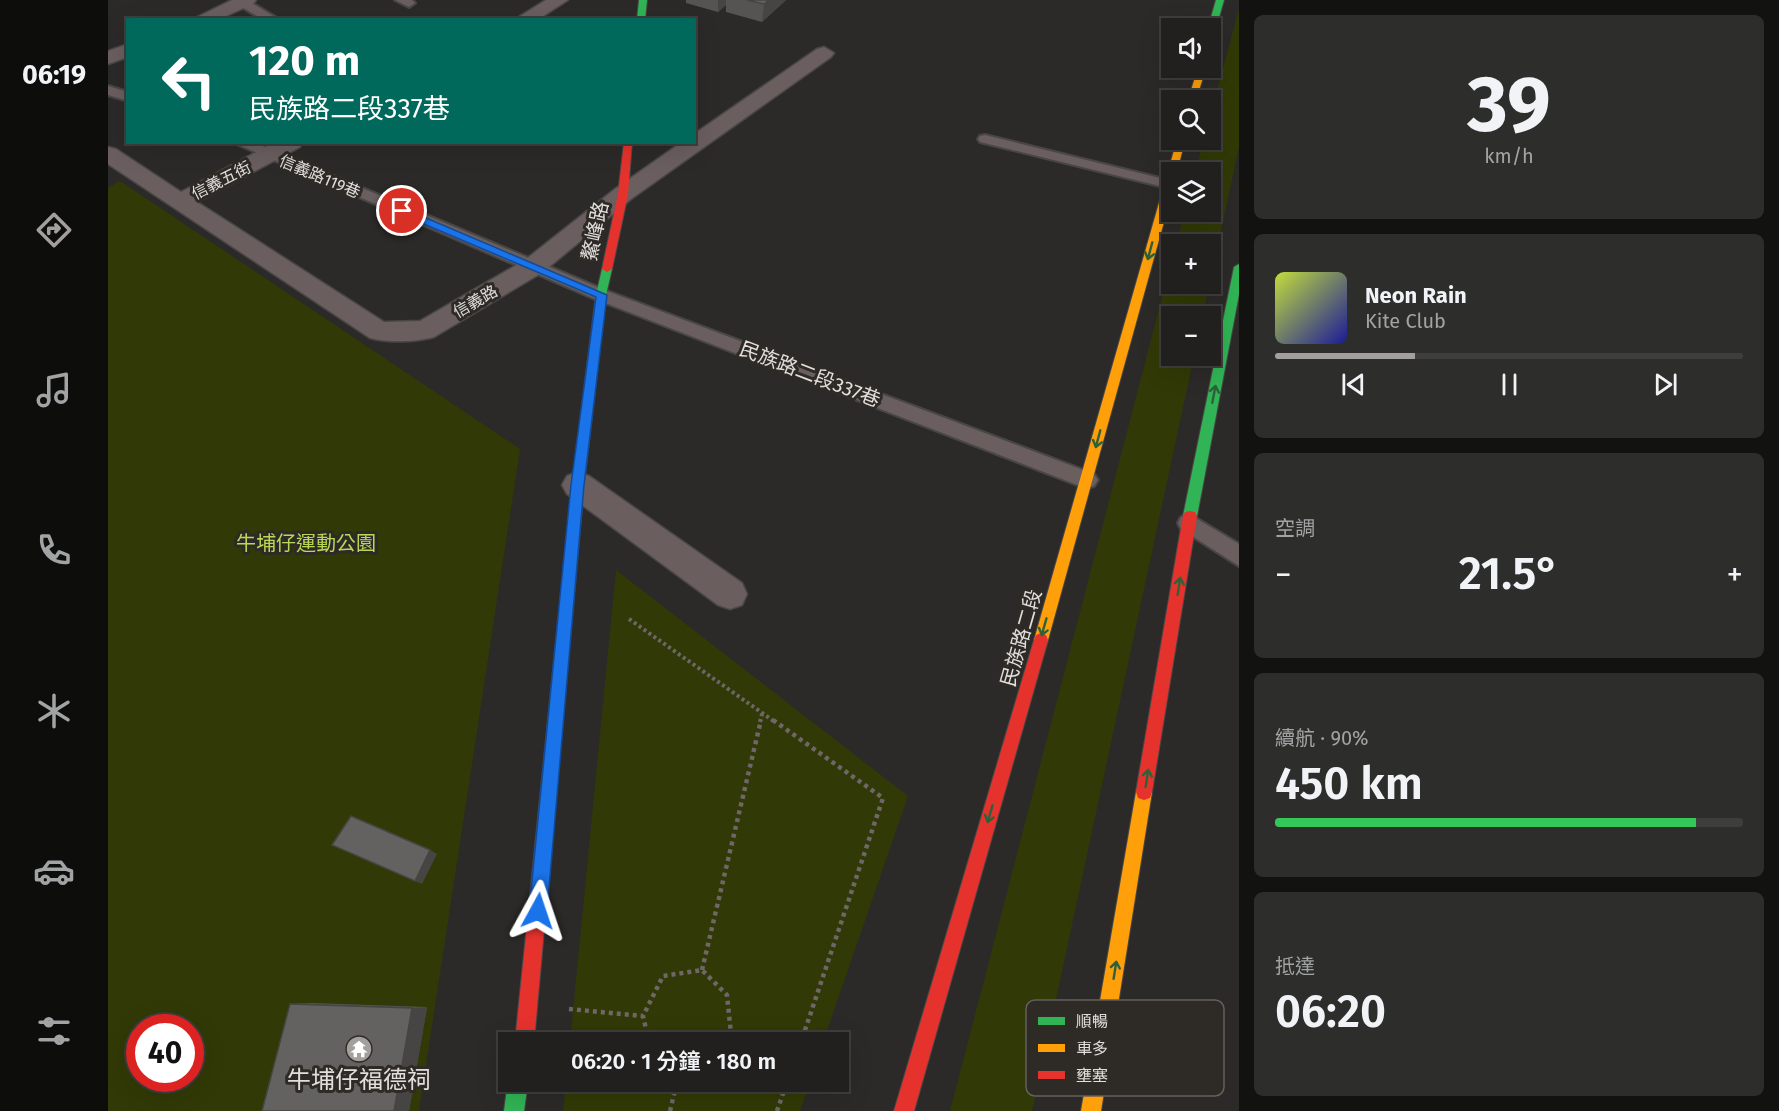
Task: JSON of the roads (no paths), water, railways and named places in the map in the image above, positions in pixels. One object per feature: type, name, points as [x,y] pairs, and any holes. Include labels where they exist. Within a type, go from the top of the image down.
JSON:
[{"type":"street","points":[[527,18],[559,0]]},
{"type":"street","points":[[641,18],[643,0]]},
{"type":"street","points":[[1215,18],[1220,0]]},
{"type":"street","points":[[205,18],[244,1]]},
{"type":"street","points":[[108,58],[126,51]]},
{"type":"street","name":"信義路","points":[[696,143],[824,53]]},
{"type":"street","name":"信義五街","points":[[181,201],[289,144]]},
{"type":"street","name":"鰲峰路","points":[[525,1032],[578,485],[601,295],[623,194],[628,144]]},
{"type":"street","name":"信義路","points":[[108,154],[379,331],[425,330],[534,266],[623,194],[694,144]]},
{"type":"street","name":"民族路二段","points":[[904,1111],[1087,480],[1161,214]]},
{"type":"street","points":[[1110,1000],[1189,523],[1239,267]]},
{"type":"street","points":[[578,485],[730,594]]},
{"type":"street","points":[[514,1111],[517,1092]]},
{"type":"street","points":[[1091,1111],[1094,1096]]},
{"type":"lane","points":[[244,1],[271,18]]},
{"type":"lane","points":[[108,90],[126,97]]},
{"type":"lane","points":[[985,139],[1161,176]]},
{"type":"lane","name":"信義路119巷","points":[[244,144],[534,266]]},
{"type":"lane","name":"民族路二段337巷","points":[[534,266],[601,295],[1087,480]]},
{"type":"lane","points":[[1189,523],[1239,556]]},
{"type":"place","name":"牛埔仔福德祠","points":[[359,1049]]},
{"type":"park label","name":"牛埔仔運動公園","points":[[306,543]]}]
